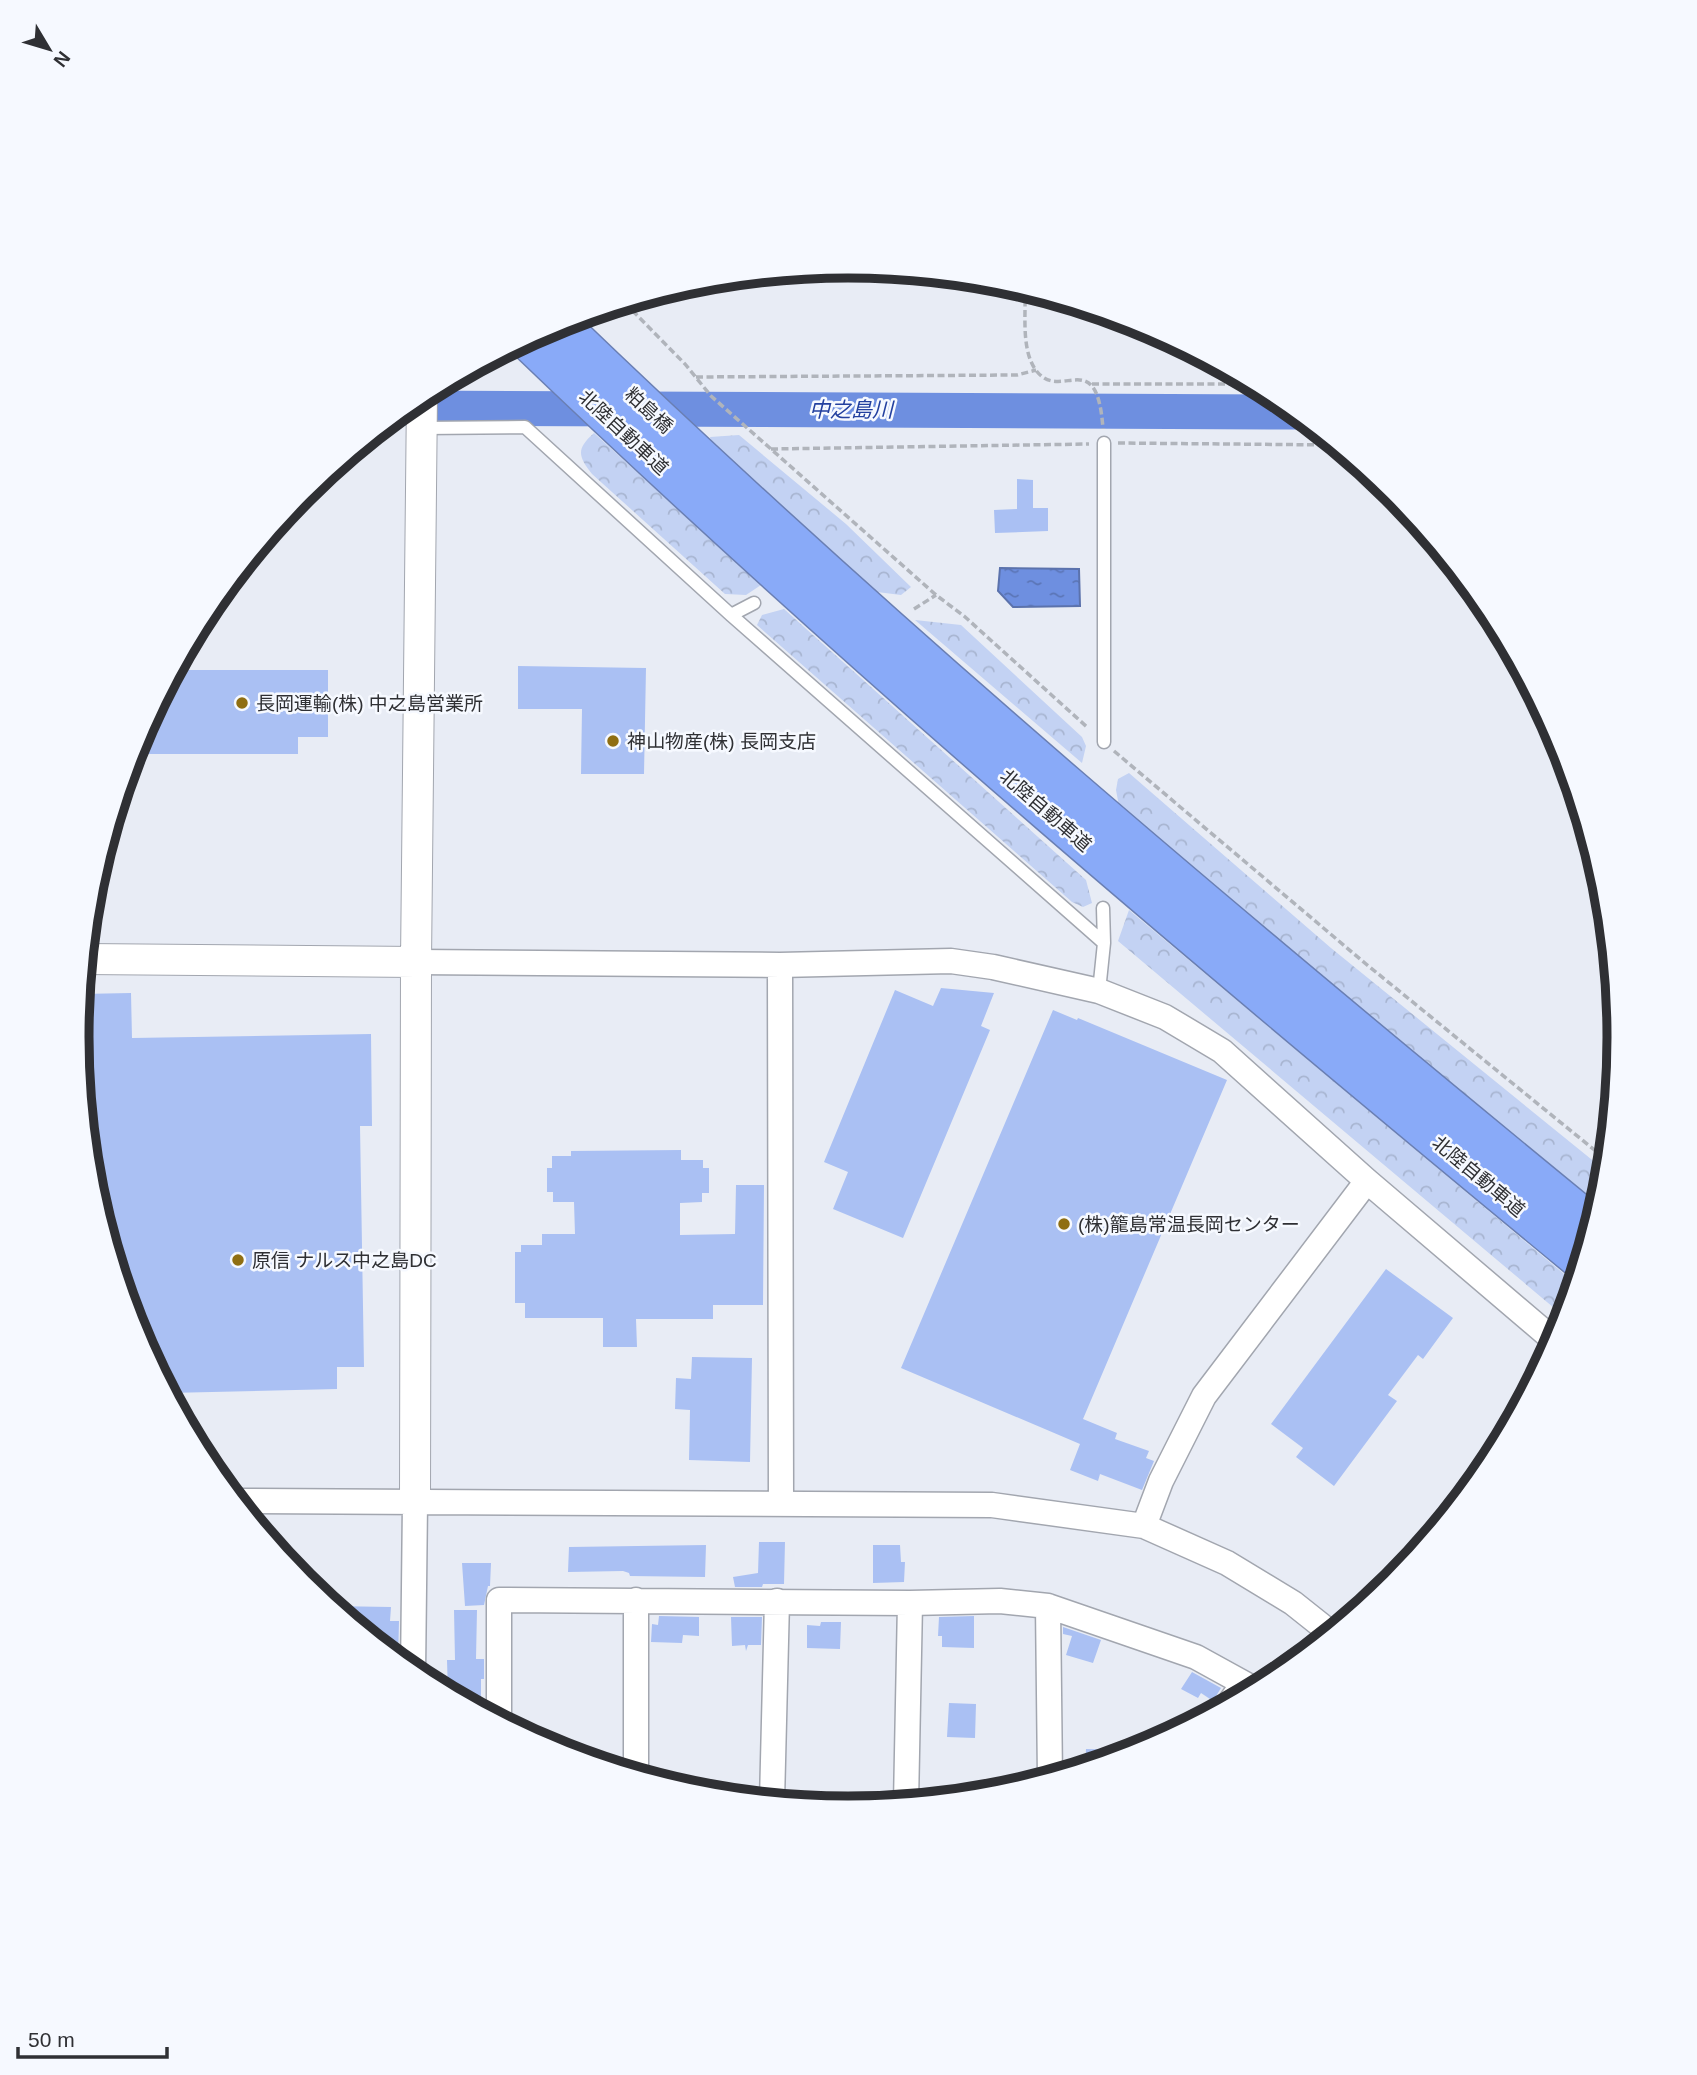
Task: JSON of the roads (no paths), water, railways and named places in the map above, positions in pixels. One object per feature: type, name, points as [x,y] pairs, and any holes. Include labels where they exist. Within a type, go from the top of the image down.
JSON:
[{"type":"highway","points":[[574,330],[618,381]]},
{"type":"highway","name":"北陸自動車道","points":[[568,332],[618,381]]},
{"type":"highway","name":"北陸自動車道","points":[[534,347],[798,592],[1025,792],[1271,1002],[1575,1256]]},
{"type":"highway","name":"粕島橋","points":[[618,381],[680,439]]},
{"type":"highway","name":"北陸自動車道","points":[[680,439],[830,576],[1127,835],[1585,1219]]},
{"type":"street","points":[[413,1659],[422,410]]},
{"type":"street","points":[[94,959],[780,965],[951,961],[1030,974],[1099,991],[1165,1017],[1223,1051],[1367,1181],[1547,1334]]},
{"type":"street","points":[[780,965],[781,1504]]},
{"type":"street","points":[[1144,1526],[1161,1481],[1204,1396],[1367,1181]]},
{"type":"street","points":[[247,1501],[992,1506],[1144,1526],[1227,1563],[1293,1603],[1325,1628]]},
{"type":"street","points":[[499,1711],[499,1600],[911,1603],[1000,1601],[1048,1606],[1196,1657],[1245,1684]]},
{"type":"street","points":[[635,1766],[636,1600]]},
{"type":"street","points":[[772,1792],[777,1601]]},
{"type":"street","points":[[906,1794],[911,1603]]},
{"type":"street","points":[[1048,1606],[1050,1769]]},
{"type":"lane","points":[[422,428],[525,427],[731,615],[1104,943]]},
{"type":"lane","points":[[1104,443],[1104,742]]},
{"type":"lane","points":[[731,615],[754,603]]},
{"type":"lane","points":[[1099,991],[1104,943],[1103,908]]},
{"type":"water","points":[[1000,568],[1079,569],[1080,606],[1013,607],[998,591]]},
{"type":"waterway","name":"中之島川","points":[[424,408],[1278,412]]},
{"type":"place","name":"長岡運輸(株) 中之島営業所","points":[[242,703]]},
{"type":"place","name":"神山物産(株) 長岡支店","points":[[613,741]]},
{"type":"place","name":"(株)籠島常温長岡センター","points":[[1064,1224]]},
{"type":"place","name":"原信 ナルス中之島DC","points":[[238,1260]]}]
